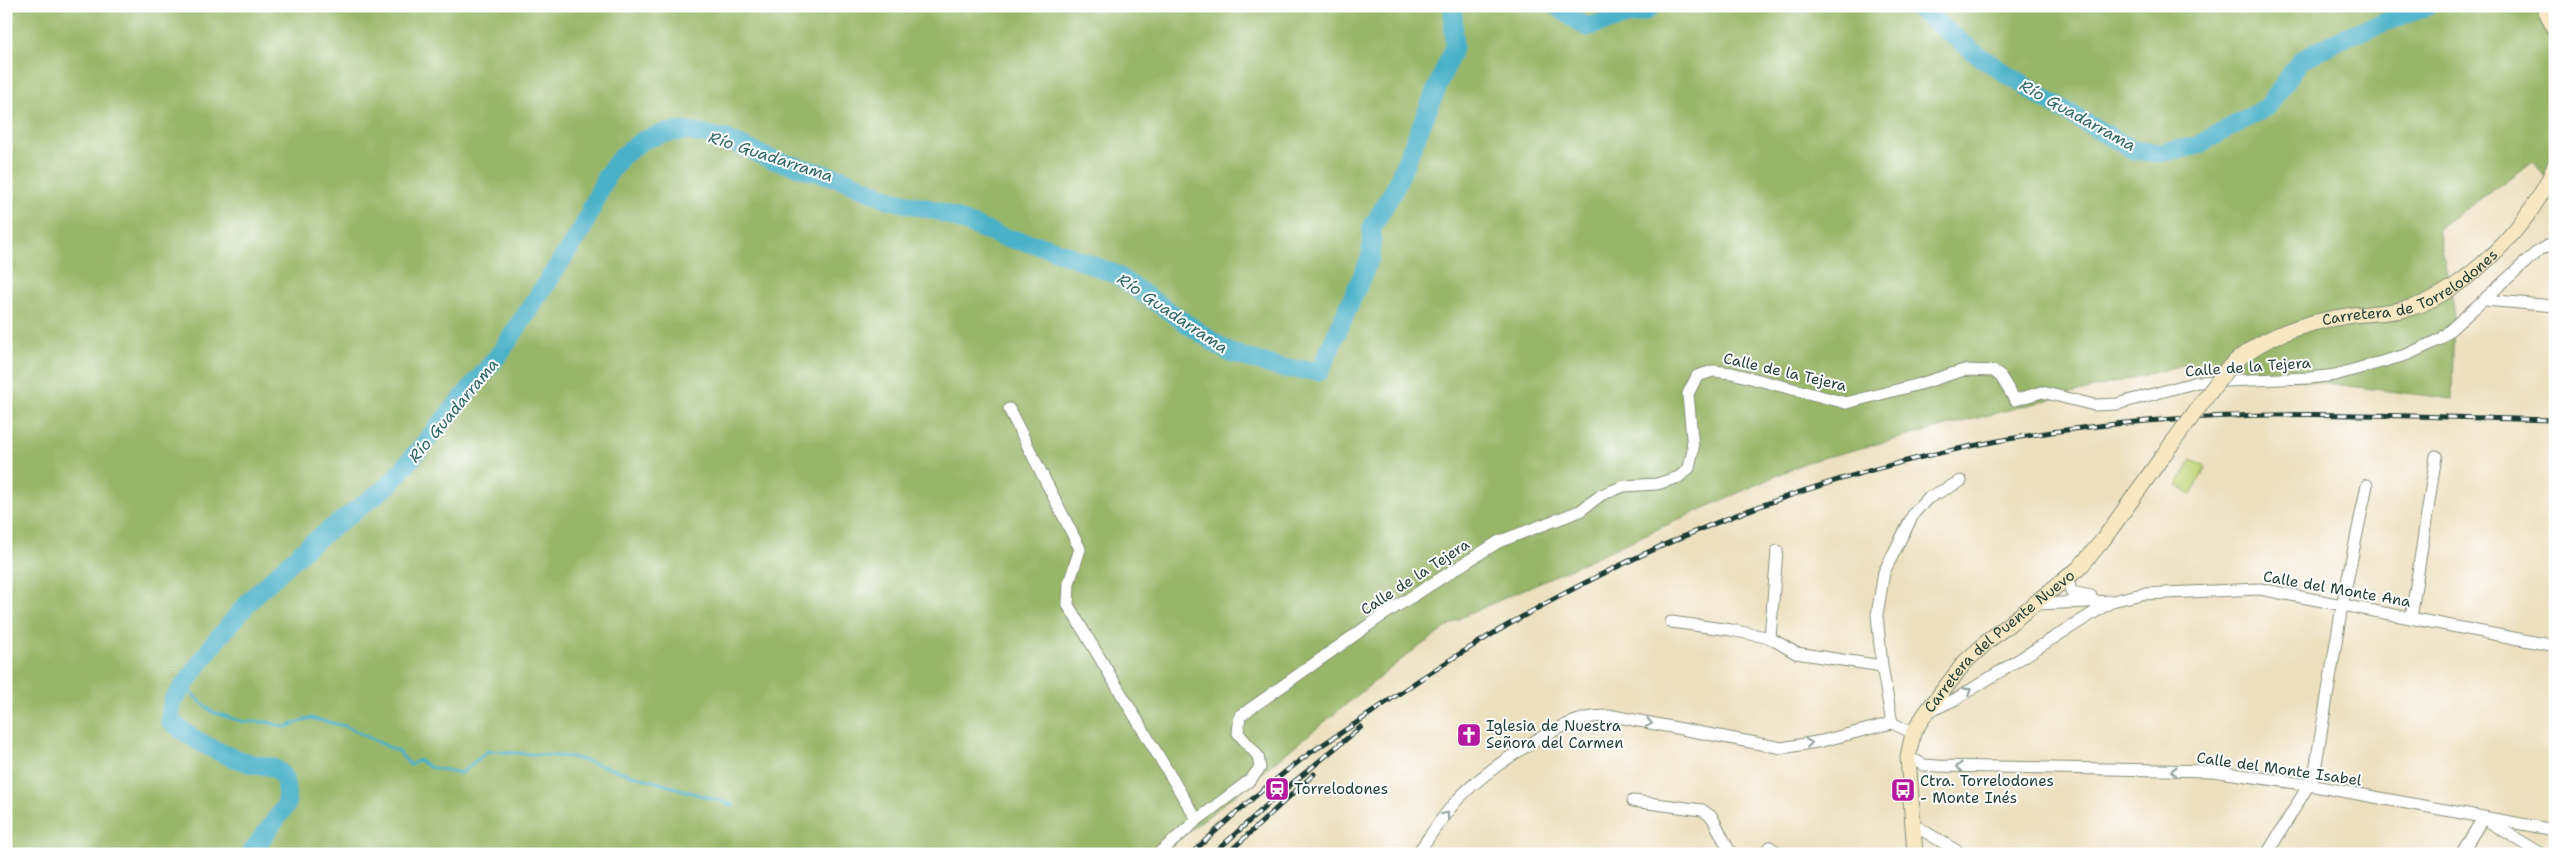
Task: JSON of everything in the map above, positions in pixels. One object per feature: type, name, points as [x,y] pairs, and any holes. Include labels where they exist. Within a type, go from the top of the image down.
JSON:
[{"type":"main road","points":[[2544,6],[2555,31]]},
{"type":"main road","name":"Carretera de Torrelodones","points":[[2162,456],[2227,369],[2258,344],[2308,323],[2404,309],[2432,300],[2448,291],[2485,260],[2523,221],[2542,194],[2555,165]]},
{"type":"main road","name":"Carretera del Puente Nuevo","points":[[1916,854],[1908,758],[1913,733],[1925,714],[1965,662],[1988,641],[2068,579],[2104,540],[2162,456]]},
{"type":"street","name":"Calle de la Tejera","points":[[1158,854],[1197,820],[1250,780],[1260,768],[1258,756],[1238,733],[1240,716],[1383,615],[1498,542],[1580,511],[1601,495],[1624,486],[1657,484],[1679,477],[1689,468],[1693,449],[1688,394],[1698,376],[1713,371],[1732,373],[1846,403],[1920,384],[1964,370],[1994,371],[2001,377],[2015,400],[2042,392],[2094,405],[2117,404],[2197,382],[2310,378],[2353,370],[2406,355],[2439,340],[2538,251],[2555,242]]},
{"type":"street","points":[[2485,300],[2555,306]]},
{"type":"street","points":[[1009,409],[1080,549],[1068,583],[1068,605],[1197,820]]},
{"type":"street","points":[[2412,618],[2436,456]]},
{"type":"street","points":[[1892,723],[1882,666],[1878,615],[1884,572],[1914,513],[1928,498],[1961,481]]},
{"type":"street","points":[[2267,854],[2314,776],[2342,606],[2367,485]]},
{"type":"street","points":[[1770,638],[1777,551]]},
{"type":"street","name":"Calle del Monte Ana","points":[[2068,579],[2071,592],[2112,601]]},
{"type":"street","name":"Calle del Monte Ana","points":[[2036,604],[2112,601],[2142,594],[2260,589],[2555,646]]},
{"type":"street","name":"Calle del Monte Ana","points":[[1925,714],[1956,699],[2112,601]]},
{"type":"street","points":[[1671,622],[1731,630],[1770,638],[1796,652],[1882,666]]},
{"type":"street","points":[[1417,854],[1460,797],[1482,777],[1506,760],[1552,733],[1579,720],[1596,716],[1613,716],[1782,748],[1822,741],[1892,723],[1913,733]]},
{"type":"street","name":"Calle del Monte Isabel","points":[[1908,758],[1924,765],[1938,766],[2213,771],[2309,785],[2549,829],[2555,827]]},
{"type":"street","points":[[1633,801],[1702,810],[1712,817],[1731,854]]},
{"type":"street","points":[[2461,854],[2483,818],[2542,854]]},
{"type":"street","points":[[1914,826],[1962,854]]},
{"type":"green space","points":[[6,6],[2536,6],[2555,28],[2555,185],[2532,162],[2438,229],[2454,307],[2452,399],[2183,365],[1807,462],[1460,618],[1406,656],[1161,854],[6,854]]},
{"type":"green space","points":[[2192,459],[2206,467],[2191,494],[2177,486]]},
{"type":"waterway","name":"Río Guadarrama","points":[[250,854],[287,804],[286,786],[283,777],[272,767],[249,763],[227,755],[188,735],[170,721],[172,702],[215,642],[254,596],[308,546],[389,485],[501,352],[582,229],[606,177],[621,157],[643,140],[664,133],[685,131],[724,138],[770,159],[845,180],[891,200],[938,211],[1002,237],[1047,247],[1115,274],[1228,352],[1281,368],[1320,371],[1371,256],[1372,227],[1395,188],[1454,47],[1453,6]]},
{"type":"waterway","name":"Río Guadarrama","points":[[1556,6],[1586,27],[1646,11],[1652,6]]},
{"type":"waterway","name":"Río Guadarrama","points":[[1915,6],[1982,58],[2048,101],[2133,150],[2159,153],[2196,146],[2267,107],[2301,60],[2345,37],[2428,6]]},
{"type":"waterway","points":[[184,687],[212,712],[244,722],[267,722],[285,727],[310,718],[345,726],[399,752],[410,765],[419,760],[429,767],[461,773],[488,751],[572,757],[733,805]]},
{"type":"waterway","points":[[254,848],[276,854]]},
{"type":"railway","points":[[1191,854],[1249,802],[1310,753],[1466,650],[1556,598],[1649,552],[1743,512],[1840,479],[1939,453],[2042,434],[2147,421],[2249,415],[2555,420]]},
{"type":"railway","points":[[1213,854],[1278,795],[1361,727]]},
{"type":"railway","points":[[1227,854],[1314,774]]},
{"type":"place","name":"Iglesia de Nuestra Señora del Carmen","points":[[1469,735]]},
{"type":"place","name":"Torrelodones","points":[[1277,789]]},
{"type":"place","name":"Ctra. Torrelodones - Monte Inés","points":[[1903,790]]}]
